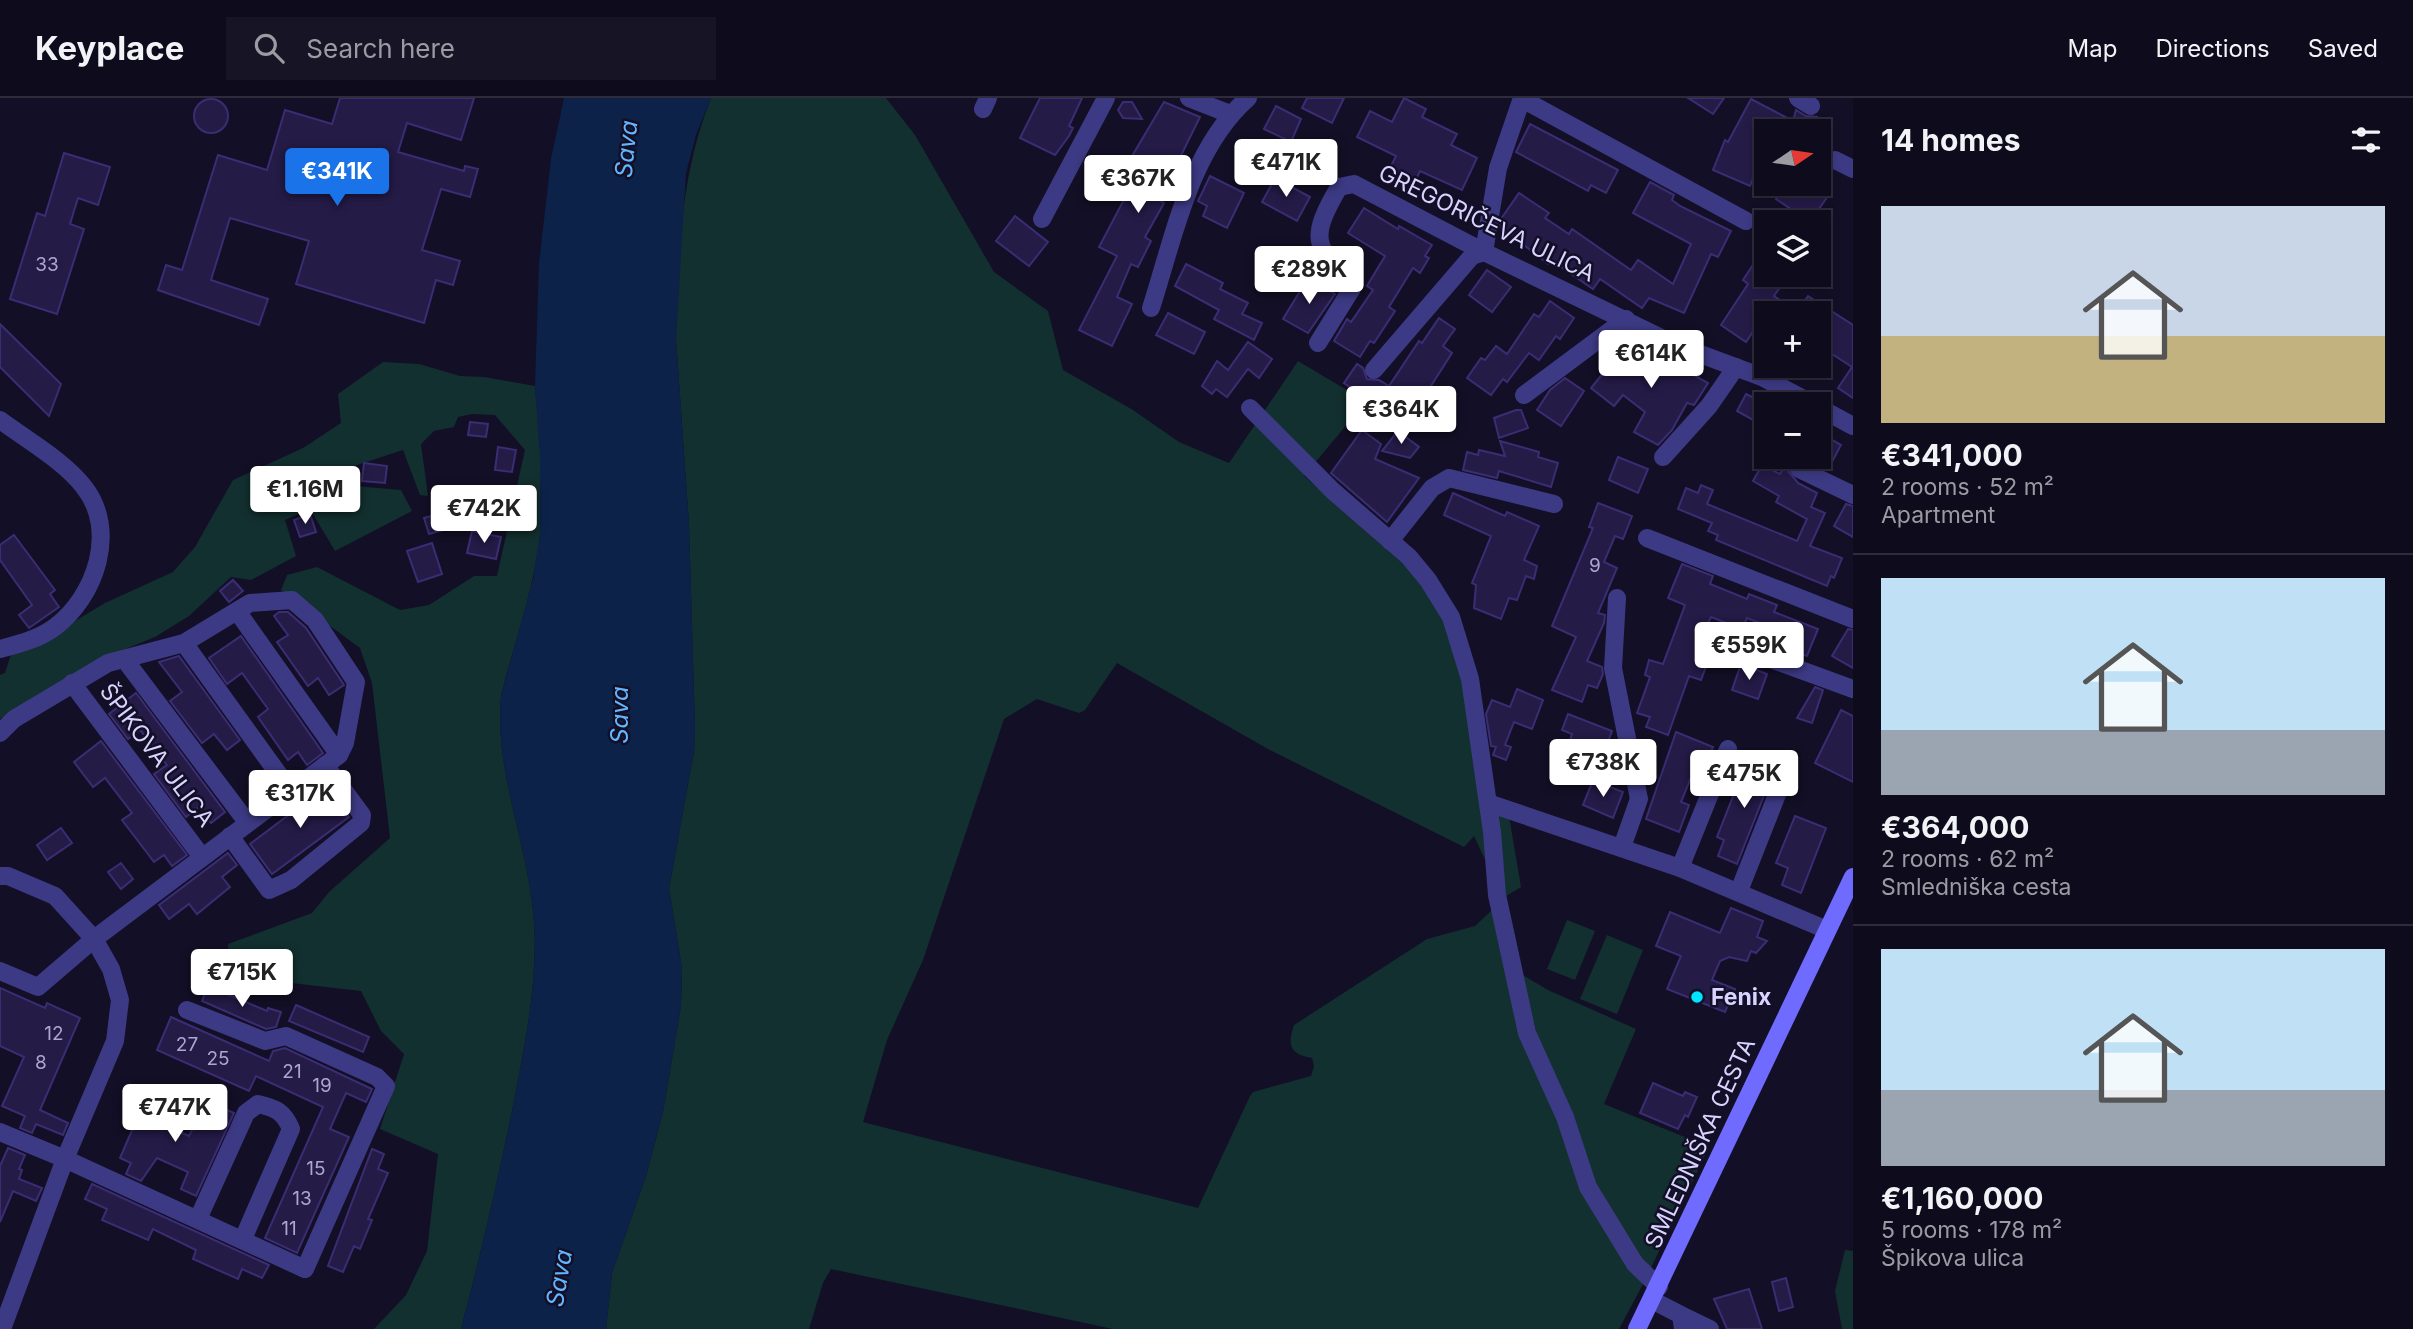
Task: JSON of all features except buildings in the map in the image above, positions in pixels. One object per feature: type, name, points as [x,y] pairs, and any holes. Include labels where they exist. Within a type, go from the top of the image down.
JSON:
[{"type":"street","points":[[1042,219],[1106,98]]},
{"type":"street","points":[[1189,98],[1230,114]]},
{"type":"street","points":[[1152,308],[1190,186],[1230,114],[1248,98]]},
{"type":"street","points":[[1374,370],[1472,257],[1484,252],[1498,168],[1522,98],[1746,221]]},
{"type":"street","points":[[1836,160],[1853,169]]},
{"type":"street","name":"GREGORIČEVA ULICA","points":[[1318,343],[1354,285],[1332,265],[1320,248],[1319,230],[1339,187],[1354,184],[1484,252],[1676,345],[1762,377],[1790,392]]},
{"type":"street","points":[[1524,396],[1626,320]]},
{"type":"street","points":[[1663,457],[1709,405],[1736,367]]},
{"type":"street","points":[[1250,408],[1333,491],[1391,541],[1427,580],[1451,617],[1460,638],[1470,679],[1488,803],[1497,895],[1527,1034],[1565,1117],[1588,1187],[1635,1264],[1655,1293],[1682,1322],[1710,1329]]},
{"type":"street","points":[[1831,414],[1853,426]]},
{"type":"street","points":[[0,420],[83,486],[96,506],[101,536],[99,564],[72,610],[55,627],[26,642],[0,649]]},
{"type":"street","points":[[1799,469],[1853,495]]},
{"type":"street","points":[[1391,541],[1432,488],[1449,478],[1554,504]]},
{"type":"street","points":[[1647,538],[1853,619]]},
{"type":"street","points":[[1617,598],[1613,668],[1639,799],[1622,848]]},
{"type":"street","name":"ŠPIKOVA ULICA","points":[[0,733],[14,719],[108,663],[184,643],[250,603],[292,600],[316,621],[356,682],[345,743],[332,760],[94,939],[38,987],[0,971]]},
{"type":"street","name":"ŠPIKOVA ULICA","points":[[230,836],[269,890],[291,880],[361,823],[362,815],[332,760],[237,611]]},
{"type":"street","points":[[1713,638],[1853,689]]},
{"type":"street","points":[[184,643],[290,790]]},
{"type":"street","name":"ŠPIKOVA ULICA","points":[[125,660],[247,822]]},
{"type":"street","name":"ŠPIKOVA ULICA","points":[[72,683],[202,857]]},
{"type":"street","points":[[1680,868],[1728,749]]},
{"type":"street","points":[[1739,891],[1778,792]]},
{"type":"street","points":[[1488,803],[1680,868],[1827,930]]},
{"type":"street","points":[[0,876],[8,876],[55,896],[94,939],[111,969],[120,1000],[116,1041],[65,1158],[2,1329]]},
{"type":"street","name":"SMLEDNIŠKA CESTA","points":[[1637,1329],[1853,877]]},
{"type":"street","points":[[0,1132],[65,1158],[305,1269],[386,1086],[377,1077],[286,1036],[265,1041],[187,1010]]},
{"type":"street","points":[[198,1219],[246,1113],[258,1104],[274,1107],[286,1115],[291,1129],[243,1239]]},
{"type":"green space","points":[[711,98],[886,98],[915,135],[994,272],[1048,311],[1063,370],[1133,410],[1179,442],[1229,463],[1298,361],[1377,408],[1366,422],[1353,417],[1304,476],[1420,579],[1458,643],[1485,799],[1509,816],[1521,887],[1503,898],[1474,836],[1464,847],[1268,749],[1117,663],[1085,710],[1079,713],[1037,699],[1004,719],[923,960],[887,1040],[863,1122],[1198,1208],[1253,1092],[1311,1076],[1314,1066],[1312,1058],[1299,1054],[1292,1048],[1294,1025],[1427,939],[1475,926],[1494,908],[1584,1188],[1643,1284],[1619,1329],[1113,1329],[831,1269],[823,1283],[809,1329],[606,1329],[612,1273],[646,1176],[663,1112],[681,1006],[682,968],[669,889],[694,751],[695,729],[689,525],[676,339],[677,308],[687,187]]},
{"type":"green space","points":[[383,362],[419,364],[460,376],[484,377],[535,386],[538,423],[542,480],[540,535],[528,596],[501,696],[500,725],[507,781],[531,893],[535,946],[532,994],[506,1139],[461,1329],[374,1329],[406,1295],[427,1251],[438,1154],[380,1129],[404,1054],[381,1031],[361,991],[229,976],[228,944],[312,913],[329,892],[390,838],[372,683],[360,648],[281,590],[287,575],[317,567],[400,610],[429,605],[474,576],[497,576],[525,450],[495,415],[472,414],[458,417],[454,427],[434,431],[421,444],[428,496],[420,495],[403,450],[354,466],[354,486],[401,490],[412,511],[335,551],[310,509],[285,520],[296,556],[251,580],[231,577],[189,616],[155,637],[106,657],[0,719],[0,675],[5,673],[13,648],[55,633],[105,603],[173,572],[195,547],[233,480],[303,448],[341,423],[338,394]]},
{"type":"green space","points":[[1567,920],[1595,931],[1575,980],[1547,969]]},
{"type":"green space","points":[[1607,935],[1643,950],[1617,1014],[1580,999]]},
{"type":"green space","points":[[1521,974],[1548,990],[1636,1029],[1604,1104],[1709,1147],[1650,1270],[1641,1263],[1591,1186],[1543,1059]]},
{"type":"green space","points":[[1845,1250],[1853,1251],[1853,1329],[1842,1329],[1835,1291]]},
{"type":"water","name":"Sava","points":[[564,98],[711,98],[696,135],[686,173],[676,339],[689,525],[695,729],[694,751],[669,889],[682,968],[681,1006],[663,1112],[646,1176],[612,1273],[606,1329],[461,1329],[506,1139],[532,994],[535,946],[531,893],[502,753],[501,696],[533,579],[540,533],[540,458],[535,386],[539,263],[551,159]]},
{"type":"place","name":"Fenix","points":[[1697,997]]}]
